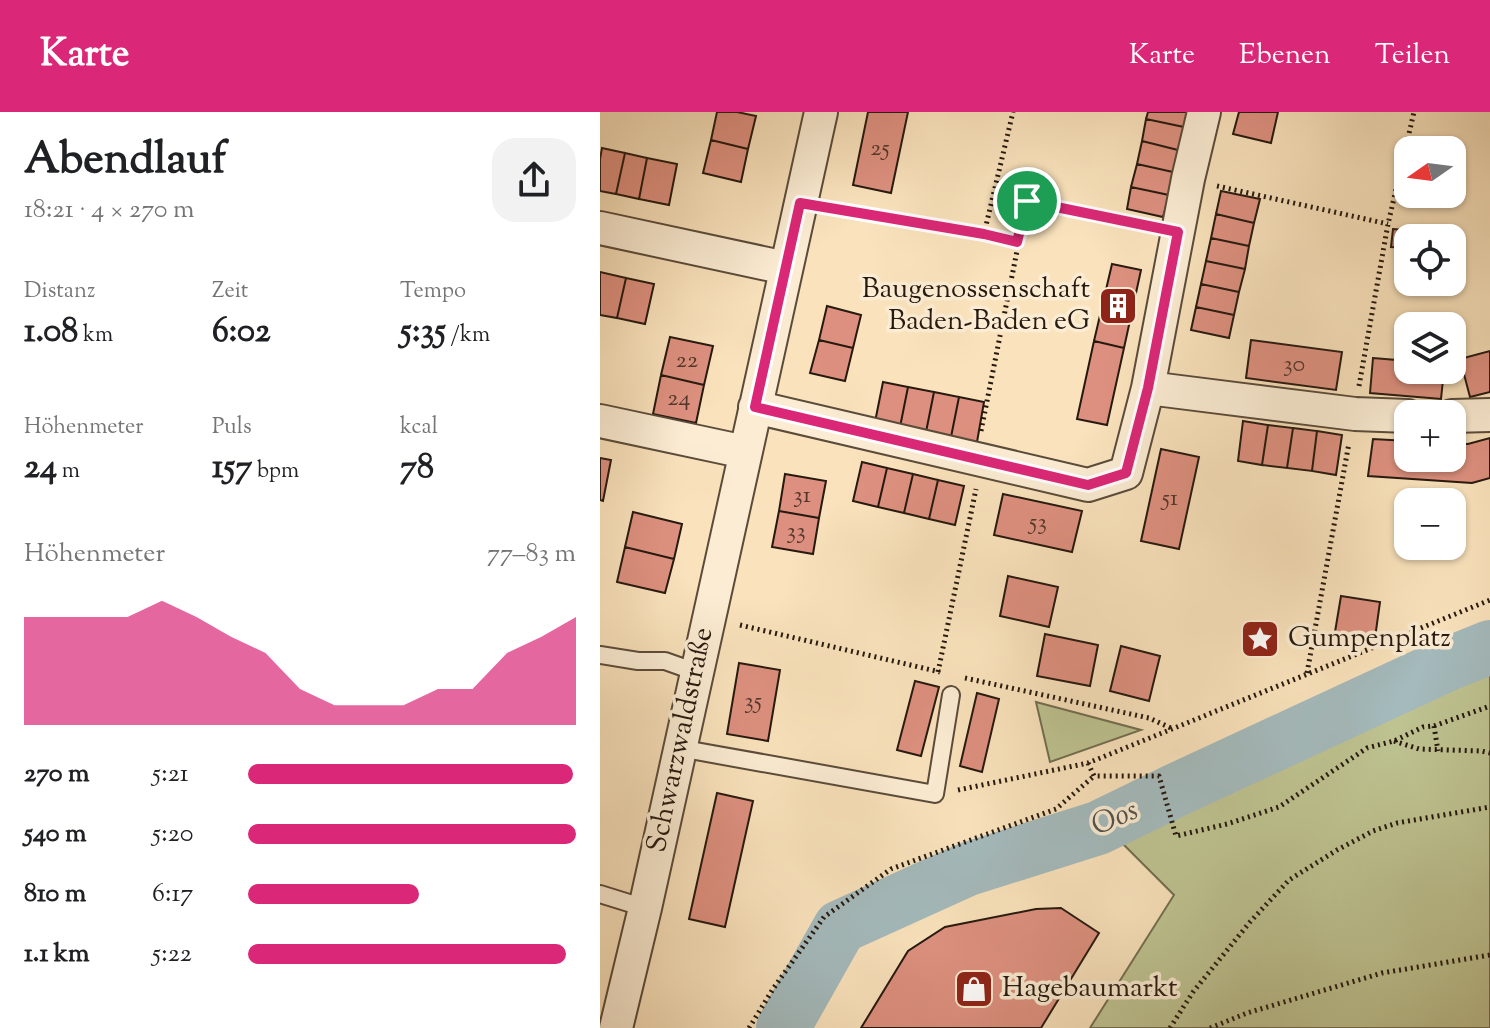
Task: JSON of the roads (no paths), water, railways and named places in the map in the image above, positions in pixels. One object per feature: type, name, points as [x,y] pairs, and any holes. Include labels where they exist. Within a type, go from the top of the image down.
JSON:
[{"type":"street","name":"Schwarzwaldstraße","points":[[616,1028],[821,112]]},
{"type":"street","points":[[755,407],[1088,485],[1126,473],[1148,388],[1204,112]]},
{"type":"street","points":[[600,228],[786,268]]},
{"type":"street","points":[[1148,388],[1355,414],[1394,415]]},
{"type":"street","points":[[1466,416],[1490,415]]},
{"type":"street","points":[[600,421],[745,452]]},
{"type":"lane","points":[[600,655],[638,661],[665,661],[696,672]]},
{"type":"lane","points":[[679,748],[935,794],[951,695]]},
{"type":"lane","points":[[600,894],[645,908]]},
{"type":"waterway","name":"Oos","points":[[783,1028],[840,927],[968,869],[1098,828],[1490,647]]},
{"type":"place","name":"Baugenossenschaft Baden-Baden eG","points":[[1118,306]]},
{"type":"place","name":"Gumpenplatz","points":[[1260,639]]},
{"type":"place","name":"Hagebaumarkt","points":[[974,989]]}]
